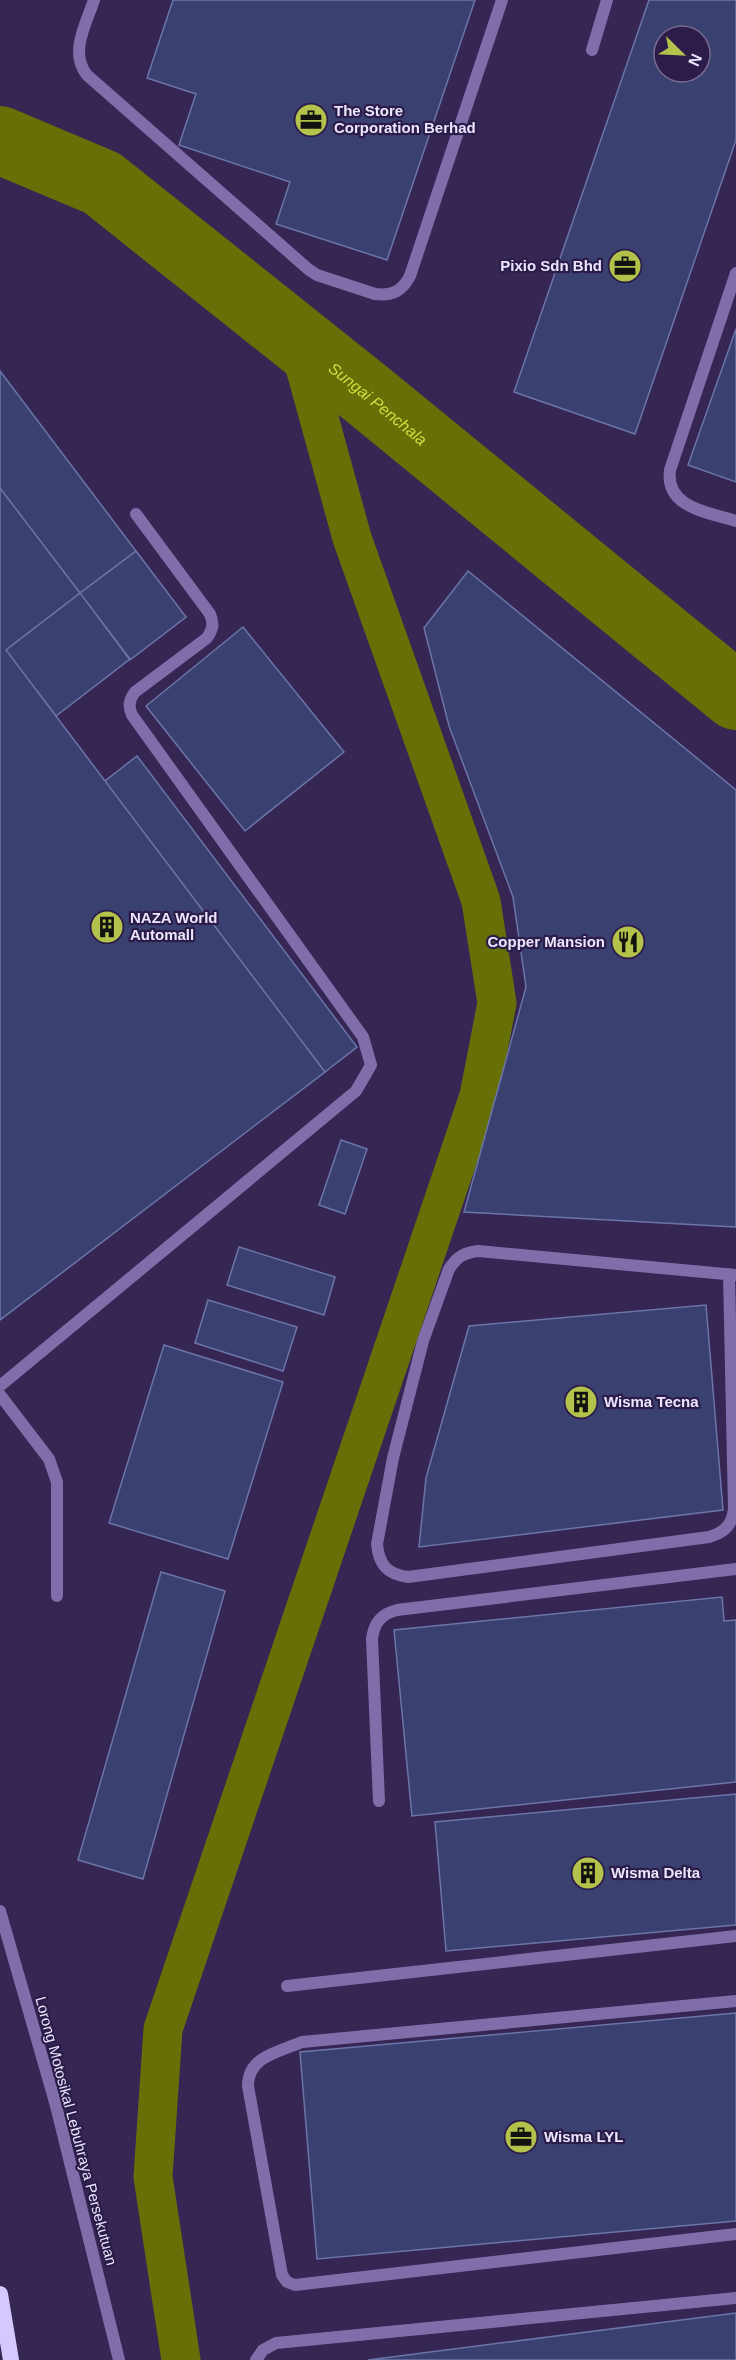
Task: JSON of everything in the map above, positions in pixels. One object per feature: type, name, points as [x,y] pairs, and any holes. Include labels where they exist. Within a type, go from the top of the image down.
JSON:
[{"type":"highway","points":[[0,2294],[11,2360]]},
{"type":"lane","points":[[94,0],[77,56],[80,67],[87,75],[308,269],[317,275],[375,294],[386,295],[396,292],[405,285],[410,276],[502,0]]},
{"type":"lane","points":[[592,50],[607,0]]},
{"type":"lane","points":[[736,273],[670,470],[669,481],[678,500],[736,521]]},
{"type":"lane","points":[[0,1386],[356,1092],[371,1065],[363,1037],[129,708],[130,699],[135,692],[207,638],[212,630],[213,622],[210,614],[135,514]]},
{"type":"lane","points":[[478,1251],[732,1275],[734,1509],[727,1528],[709,1537],[408,1577],[395,1575],[385,1568],[378,1557],[377,1544],[393,1458],[423,1341],[455,1258],[466,1252],[478,1251]]},
{"type":"lane","points":[[0,1395],[49,1459],[57,1482],[57,1596]]},
{"type":"lane","points":[[379,1801],[372,1639],[379,1620],[387,1613],[443,1604],[736,1569]]},
{"type":"lane","name":"Lorong Motosikal Lebuhraya Persekutuan","points":[[0,1911],[55,2102],[119,2360]]},
{"type":"lane","points":[[287,1986],[736,1936]]},
{"type":"lane","points":[[736,2001],[302,2042],[262,2058],[253,2065],[248,2075],[248,2086],[282,2275],[287,2282],[295,2285],[736,2234]]},
{"type":"lane","points":[[256,2360],[263,2350],[276,2343],[736,2298]]},
{"type":"building","name":"The Store Corporation Berhad","points":[[173,0],[475,0],[387,260],[276,224],[290,182],[179,145],[196,94],[147,78]]},
{"type":"building","name":"Pixio Sdn Bhd","points":[[649,0],[736,0],[736,140],[635,434],[514,392]]},
{"type":"building","points":[[736,329],[736,482],[688,465]]},
{"type":"building","points":[[0,371],[136,551],[80,593],[0,488]]},
{"type":"building","name":"NAZA World Automall","points":[[0,488],[80,593],[6,650],[325,1072],[0,1320]]},
{"type":"building","points":[[136,551],[186,617],[130,660],[80,593]]},
{"type":"building","name":"Copper Mansion","points":[[468,571],[736,790],[736,1227],[464,1212],[526,987],[513,897],[449,726],[424,628]]},
{"type":"building","points":[[80,593],[130,659],[56,716],[6,650]]},
{"type":"building","points":[[243,627],[344,752],[245,831],[146,706]]},
{"type":"building","points":[[137,756],[357,1047],[325,1072],[105,781]]},
{"type":"building","points":[[341,1140],[367,1149],[345,1214],[319,1205]]},
{"type":"building","points":[[239,1247],[335,1277],[324,1315],[227,1285]]},
{"type":"building","points":[[208,1300],[297,1327],[283,1371],[195,1343]]},
{"type":"building","name":"Wisma Tecna","points":[[706,1305],[723,1510],[419,1547],[426,1478],[469,1326]]},
{"type":"building","points":[[164,1345],[283,1382],[228,1559],[109,1523]]},
{"type":"building","points":[[161,1572],[225,1591],[143,1879],[78,1860]]},
{"type":"building","points":[[722,1597],[724,1621],[736,1620],[736,1782],[412,1816],[394,1630]]},
{"type":"building","name":"Wisma Delta","points":[[736,1794],[736,1925],[446,1951],[435,1822]]},
{"type":"building","name":"Wisma LYL","points":[[736,2013],[736,2221],[317,2259],[300,2052]]},
{"type":"building","points":[[736,2313],[736,2360],[368,2360]]},
{"type":"waterway","name":"Sungai Penchala","points":[[0,140],[102,183],[368,395],[736,696]]},
{"type":"waterway","points":[[181,2360],[153,2177],[163,2029],[479,1096],[497,1003],[481,901],[352,538],[297,338]]},
{"type":"place","name":"The Store Corporation Berhad","points":[[311,120]]},
{"type":"place","name":"Pixio Sdn Bhd","points":[[625,266]]},
{"type":"place","name":"NAZA World Automall","points":[[107,927]]},
{"type":"place","name":"Copper Mansion","points":[[628,942]]},
{"type":"place","name":"Wisma Tecna","points":[[581,1402]]},
{"type":"place","name":"Wisma Delta","points":[[588,1873]]},
{"type":"place","name":"Wisma LYL","points":[[521,2137]]}]
